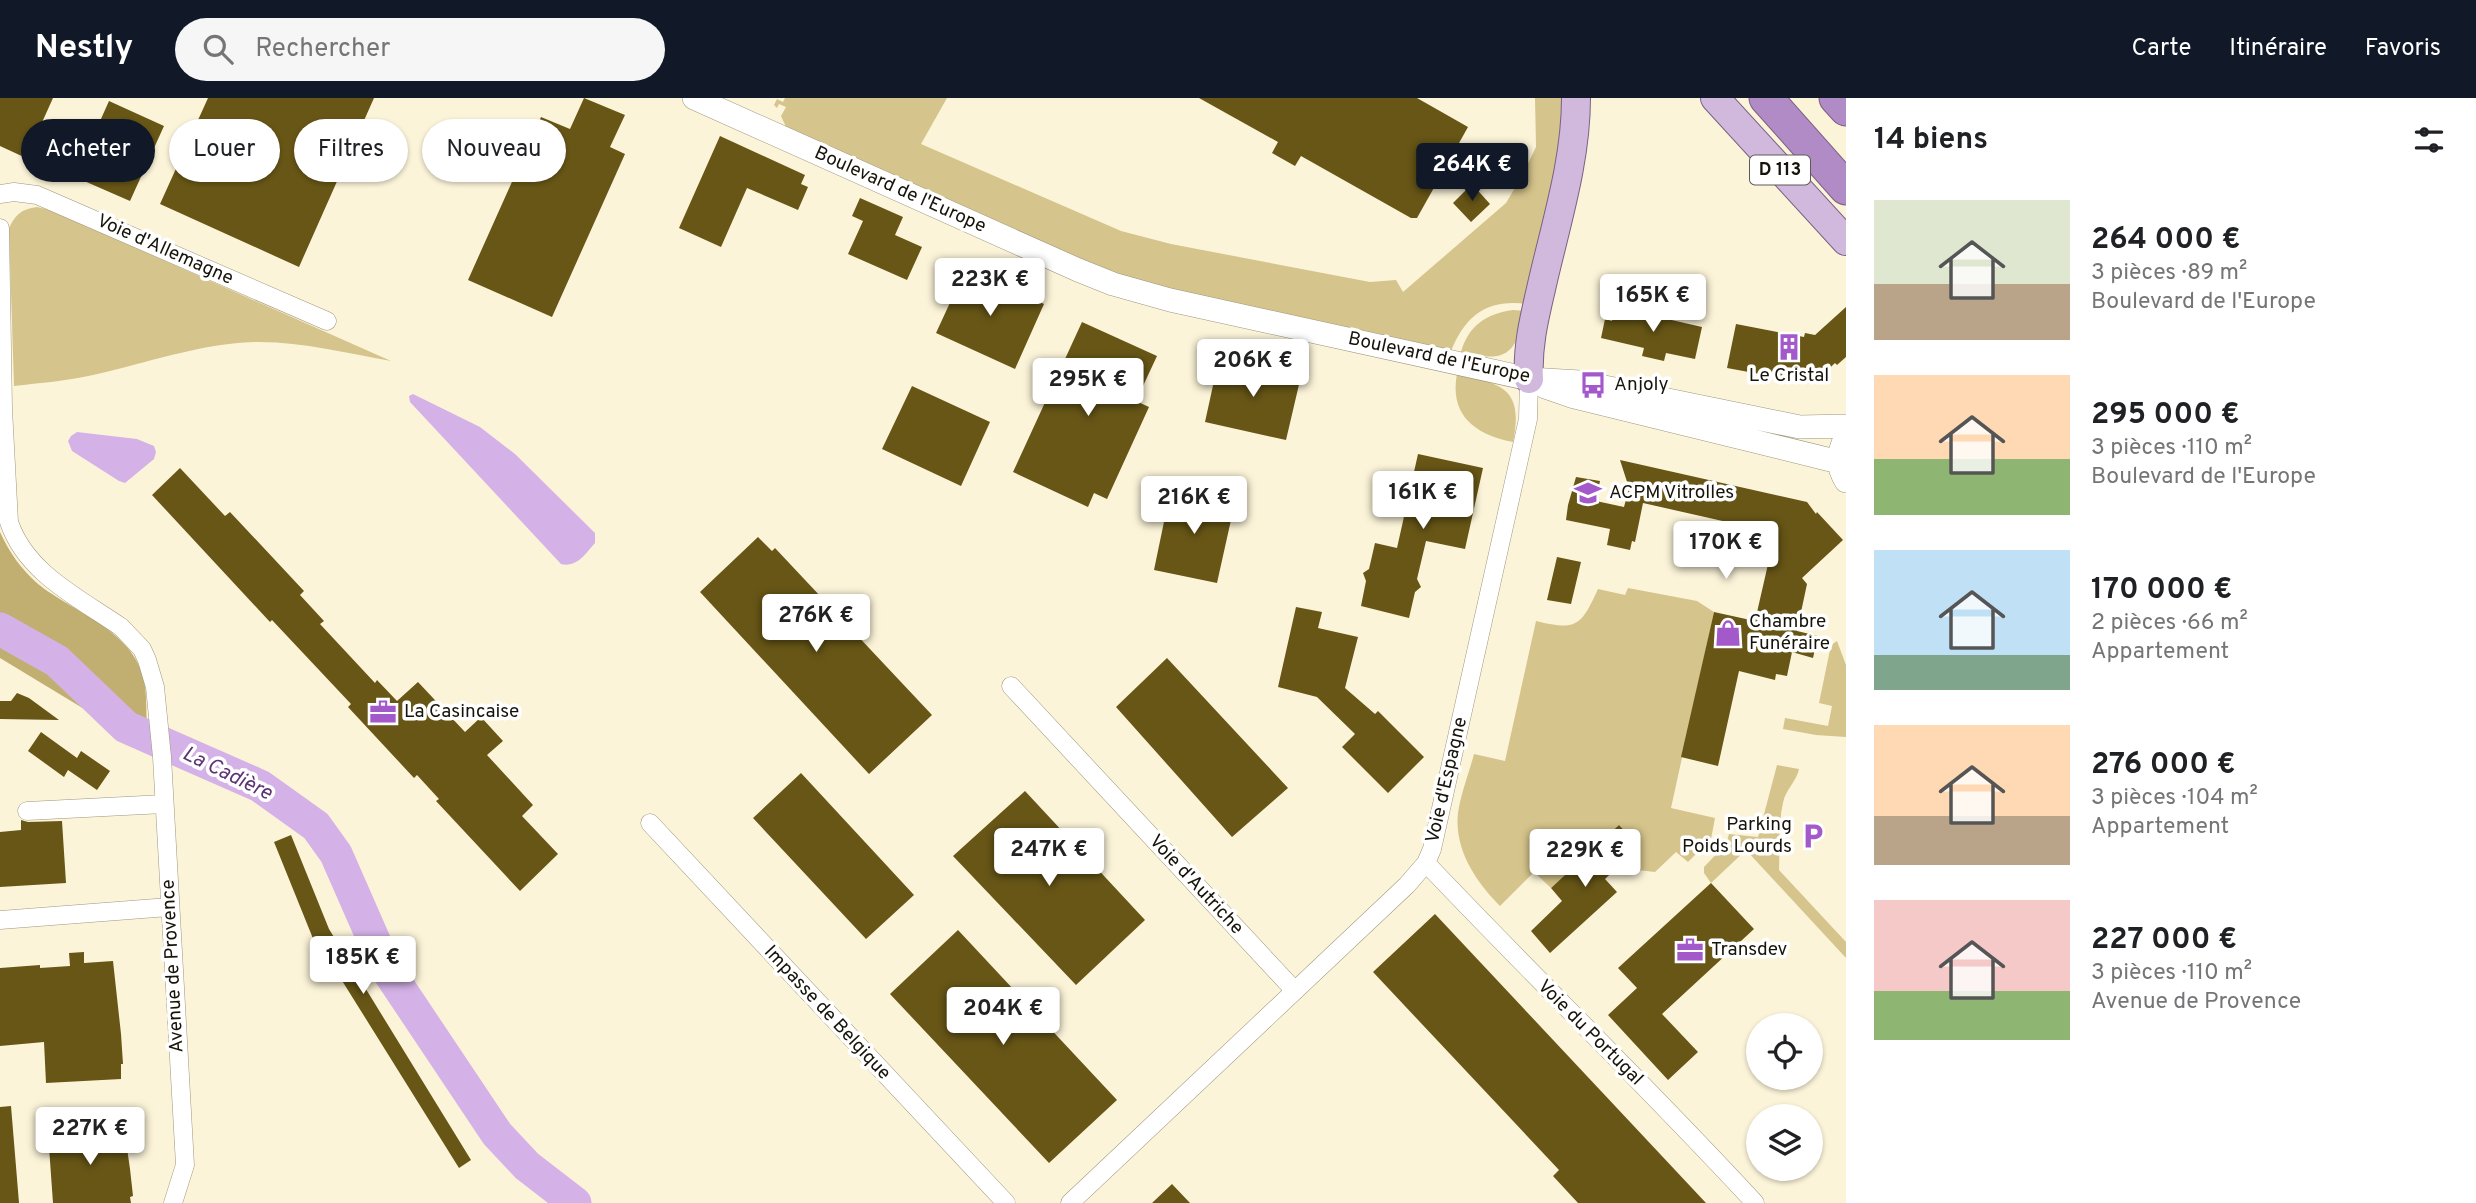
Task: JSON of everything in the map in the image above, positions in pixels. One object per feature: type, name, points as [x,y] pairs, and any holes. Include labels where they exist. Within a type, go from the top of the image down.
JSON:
[{"type":"highway","points":[[1766,98],[1846,188]]},
{"type":"highway","points":[[1836,98],[1846,109]]},
{"type":"main road","points":[[1529,379],[1531,334],[1569,168],[1576,122],[1576,98]]},
{"type":"main road","name":"D 113","points":[[1715,98],[1846,241]]},
{"type":"street","name":"Boulevard de l'Europe","points":[[694,98],[1078,271],[1113,284],[1170,300],[1529,379],[1580,382],[1800,427],[1846,426]]},
{"type":"street","name":"Voie d'Allemagne","points":[[0,194],[14,192],[37,195],[327,321]]},
{"type":"street","name":"Avenue de Provence","points":[[0,228],[3,409],[9,522],[18,543],[33,564],[121,627],[142,649],[152,674],[162,757],[185,1165],[173,1203]]},
{"type":"street","points":[[1529,379],[1571,396],[1843,472],[1840,451],[1846,437]]},
{"type":"street","name":"Voie d'Espagne","points":[[1070,1203],[1407,885],[1426,863],[1432,849],[1528,419],[1529,379]]},
{"type":"street","name":"Voie d'Autriche","points":[[1011,686],[1295,991]]},
{"type":"street","points":[[27,811],[164,804]]},
{"type":"street","name":"Impasse de Belgique","points":[[650,823],[1006,1203]]},
{"type":"street","name":"Voie du Portugal","points":[[1426,863],[1551,995],[1696,1139],[1755,1203]]},
{"type":"street","points":[[0,920],[169,907]]},
{"type":"shaded area","points":[[785,98],[947,98],[921,144],[1121,231],[1171,244],[1370,282],[1396,280],[1403,292],[1506,203],[1536,147],[1535,98],[1565,98],[1560,156],[1527,304],[1500,304],[1480,312],[1464,328],[1451,351],[1176,291],[1091,264],[787,129],[781,116],[786,107],[779,104],[777,108],[774,105],[777,99],[783,102]]},
{"type":"shaded area","points":[[37,207],[50,210],[391,361],[306,345],[254,342],[193,350],[83,377],[14,386],[9,228],[20,213]]},
{"type":"shaded area","points":[[1513,310],[1526,311],[1518,338],[1506,352],[1489,357],[1461,352],[1469,335],[1480,322],[1495,314]]},
{"type":"shaded area","points":[[1457,374],[1497,386],[1512,399],[1516,424],[1513,442],[1488,434],[1468,421],[1457,401]]},
{"type":"shaded area","points":[[413,394],[480,427],[515,454],[595,533],[595,543],[585,555],[572,564],[561,564],[410,402],[409,396]]},
{"type":"shaded area","points":[[77,432],[137,439],[154,446],[154,459],[125,483],[119,481],[72,451],[68,441]]},
{"type":"shaded area","points":[[0,532],[16,560],[38,584],[115,635],[138,663],[145,686],[147,728],[137,741],[0,658]]},
{"type":"shaded area","points":[[1628,588],[1697,601],[1714,612],[1671,808],[1715,818],[1711,839],[1688,862],[1676,852],[1655,872],[1638,870],[1627,863],[1640,847],[1619,825],[1551,888],[1534,872],[1500,906],[1482,886],[1468,864],[1459,839],[1458,813],[1474,754],[1505,761],[1536,621],[1561,625],[1576,623],[1587,611],[1598,589],[1625,595]]},
{"type":"shaded area","points":[[1837,641],[1846,665],[1846,737],[1783,729],[1785,718],[1828,726],[1832,706],[1819,703],[1831,645]]},
{"type":"shaded area","points":[[1777,765],[1799,769],[1786,794],[1781,811],[1779,870],[1846,942],[1846,958],[1746,850],[1711,883],[1704,873],[1704,867],[1726,844],[1729,834],[1758,837]]},
{"type":"building","points":[[0,98],[53,98],[44,119],[21,119],[21,156],[0,146]]},
{"type":"building","points":[[208,98],[374,98],[365,119],[294,119],[294,182],[337,182],[299,267],[160,204],[170,182],[280,182],[280,119],[198,119]]},
{"type":"building","points":[[584,98],[625,115],[610,147],[625,154],[552,317],[468,280],[512,182],[566,182],[566,127],[570,129]]},
{"type":"building","points":[[1199,98],[1417,98],[1468,127],[1417,218],[1411,218],[1301,156],[1295,166],[1272,153],[1278,142]]},
{"type":"building","points":[[109,101],[149,119],[101,119]]},
{"type":"building","points":[[155,122],[164,126],[155,146]]},
{"type":"building","points":[[720,136],[805,175],[801,184],[808,187],[798,210],[747,188],[721,247],[679,228]]},
{"type":"building","points":[[86,182],[139,182],[130,201]]},
{"type":"building","points":[[1472,184],[1490,204],[1471,222],[1453,203]]},
{"type":"building","points":[[860,198],[903,217],[895,235],[922,247],[907,280],[848,254],[863,221],[852,216]]},
{"type":"building","points":[[966,268],[995,282],[997,277],[1018,287],[1016,291],[1044,304],[1015,369],[936,333]]},
{"type":"building","points":[[1615,307],[1702,327],[1695,359],[1666,353],[1664,361],[1642,356],[1644,348],[1601,338],[1605,319],[1612,321]]},
{"type":"building","name":"Le Cristal","points":[[1846,307],[1846,357],[1837,365],[1835,363],[1813,384],[1727,368],[1736,324],[1804,337],[1805,333],[1815,335]]},
{"type":"building","points":[[1082,322],[1157,356],[1136,401],[1149,407],[1107,499],[1094,493],[1088,507],[1013,472]]},
{"type":"building","points":[[1219,358],[1301,376],[1286,440],[1205,422]]},
{"type":"building","points":[[912,386],[990,422],[961,486],[882,449]]},
{"type":"building","points":[[1418,454],[1483,468],[1465,549],[1426,541],[1417,579],[1421,587],[1415,592],[1409,618],[1361,606],[1366,581],[1363,573],[1369,569],[1375,543],[1397,548]]},
{"type":"building","points":[[1620,460],[1807,502],[1843,540],[1802,578],[1807,584],[1797,631],[1818,636],[1813,658],[1792,652],[1787,676],[1776,674],[1775,680],[1739,671],[1718,766],[1681,757],[1714,612],[1755,621],[1774,538],[1726,527],[1727,522],[1643,503],[1635,542],[1632,541],[1630,550],[1607,545],[1610,529],[1566,520],[1568,505],[1576,477],[1600,481],[1596,501],[1624,507],[1629,488]]},
{"type":"building","points":[[180,468],[225,516],[230,512],[304,591],[300,595],[324,621],[320,624],[375,683],[377,680],[397,701],[418,682],[465,732],[481,717],[503,741],[487,755],[533,805],[522,816],[558,854],[520,891],[436,801],[439,799],[417,775],[414,778],[348,707],[351,704],[272,620],[270,622],[152,495]]},
{"type":"building","points":[[1171,488],[1235,502],[1217,583],[1154,570]]},
{"type":"building","points":[[758,537],[772,551],[775,548],[932,715],[869,774],[700,592]]},
{"type":"building","points":[[1557,557],[1581,562],[1571,604],[1547,600]]},
{"type":"building","points":[[1296,607],[1322,612],[1318,628],[1358,637],[1345,688],[1375,714],[1378,711],[1424,757],[1388,793],[1342,747],[1355,734],[1317,697],[1278,687]]},
{"type":"building","points":[[1167,658],[1288,788],[1232,837],[1116,707]]},
{"type":"building","points":[[17,693],[29,698],[59,720],[0,719],[0,701],[11,701]]},
{"type":"building","points":[[41,732],[77,758],[81,751],[110,771],[97,790],[68,770],[64,777],[28,751]]},
{"type":"building","points":[[801,773],[914,895],[866,939],[753,818]]},
{"type":"building","points":[[1025,791],[1145,920],[1076,985],[953,856]]},
{"type":"building","points":[[21,820],[62,821],[66,883],[0,887],[0,832],[21,830]]},
{"type":"building","points":[[1619,825],[1639,846],[1605,879],[1617,892],[1550,953],[1531,931],[1562,901],[1551,888]]},
{"type":"building","points":[[291,835],[329,929],[471,1160],[459,1168],[341,979],[339,980],[314,941],[274,842]]},
{"type":"building","points":[[1711,883],[1754,929],[1662,1014],[1698,1052],[1668,1080],[1608,1015],[1637,988],[1618,968]]},
{"type":"building","points":[[1435,914],[1706,1203],[1578,1203],[1553,1176],[1559,1170],[1373,972]]},
{"type":"building","points":[[958,930],[1117,1100],[1049,1163],[890,994]]},
{"type":"building","points":[[84,952],[84,963],[113,961],[121,1034],[121,1079],[46,1083],[44,1042],[0,1046],[0,968],[70,966],[69,953]]},
{"type":"building","points":[[11,1106],[19,1203],[0,1203],[0,1107]]},
{"type":"building","points":[[124,1127],[133,1196],[130,1197],[131,1203],[53,1203],[48,1133]]},
{"type":"building","points":[[1172,1184],[1190,1203],[1152,1203]]},
{"type":"waterway","name":"La Cadière","points":[[0,629],[57,661],[126,727],[260,786],[316,826],[336,854],[386,968],[497,1134],[527,1166],[575,1203]]},
{"type":"place","name":"Le Cristal","points":[[1789,347]]},
{"type":"place","name":"Anjoly","points":[[1593,385]]},
{"type":"place","name":"ACPM Vitrolles","points":[[1588,493]]},
{"type":"place","name":"Chambre Funéraire","points":[[1728,633]]},
{"type":"place","name":"La Casincaise","points":[[383,712]]},
{"type":"place","name":"Parking Poids Lourds","points":[[1813,836]]},
{"type":"place","name":"Transdev","points":[[1690,950]]}]
